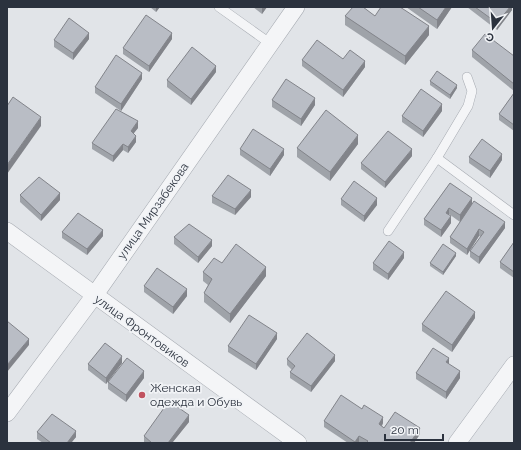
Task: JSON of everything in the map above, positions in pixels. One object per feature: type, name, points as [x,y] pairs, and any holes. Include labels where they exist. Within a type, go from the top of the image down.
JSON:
[{"type":"street","name":"улица Мирзабекова","points":[[7,413],[94,296],[296,7]]},
{"type":"street","name":"улица Фронтовиков","points":[[7,232],[298,443]]},
{"type":"street","points":[[457,443],[514,365]]},
{"type":"lane","points":[[219,7],[270,44]]},
{"type":"lane","points":[[388,231],[437,158],[468,106],[472,91],[467,78]]},
{"type":"lane","points":[[437,158],[514,216]]},
{"type":"building","points":[[353,7],[363,7],[375,16],[381,7],[400,7],[429,26],[405,56],[345,16]]},
{"type":"building","points":[[418,7],[446,7],[437,20]]},
{"type":"building","points":[[475,7],[510,7],[497,23]]},
{"type":"building","points":[[146,15],[172,33],[149,66],[123,48]]},
{"type":"building","points":[[69,18],[89,33],[73,53],[54,40]]},
{"type":"building","points":[[485,34],[514,56],[514,84],[472,50]]},
{"type":"building","points":[[317,40],[343,59],[350,50],[365,61],[343,90],[302,60]]},
{"type":"building","points":[[192,47],[216,66],[191,99],[167,80]]},
{"type":"building","points":[[116,55],[142,73],[121,104],[95,87]]},
{"type":"building","points":[[437,71],[457,85],[450,95],[430,81]]},
{"type":"building","points":[[286,79],[315,98],[301,119],[272,100]]},
{"type":"building","points":[[421,89],[442,104],[423,131],[402,116]]},
{"type":"building","points":[[514,93],[514,125],[499,114]]},
{"type":"building","points":[[13,97],[41,117],[7,165],[7,106]]},
{"type":"building","points":[[116,109],[138,121],[131,131],[136,136],[128,147],[123,144],[113,156],[92,143]]},
{"type":"building","points":[[326,110],[358,135],[330,172],[297,148]]},
{"type":"building","points":[[253,129],[284,149],[270,169],[240,149]]},
{"type":"building","points":[[388,131],[412,149],[385,182],[361,163]]},
{"type":"building","points":[[482,139],[502,154],[490,171],[469,157]]},
{"type":"building","points":[[228,175],[251,190],[235,209],[212,196]]},
{"type":"building","points":[[39,177],[60,193],[41,215],[20,195]]},
{"type":"building","points":[[354,181],[377,198],[364,216],[341,199]]},
{"type":"building","points":[[450,183],[472,198],[460,215],[449,208],[446,213],[451,216],[441,230],[424,219]]},
{"type":"building","points":[[474,201],[505,222],[479,257],[470,251],[484,232],[479,229],[467,249],[450,237]]},
{"type":"building","points":[[78,213],[103,230],[87,249],[62,232]]},
{"type":"building","points":[[189,224],[212,240],[198,257],[174,237]]},
{"type":"building","points":[[389,241],[404,252],[388,274],[373,263]]},
{"type":"building","points":[[514,242],[514,272],[500,262]]},
{"type":"building","points":[[236,244],[266,267],[230,314],[204,293],[212,279],[203,272],[214,258],[222,263]]},
{"type":"building","points":[[443,244],[456,253],[443,272],[430,263]]},
{"type":"building","points":[[157,268],[187,289],[173,307],[144,286]]},
{"type":"building","points":[[446,291],[475,312],[452,345],[422,324]]},
{"type":"building","points":[[249,315],[277,333],[256,364],[228,346]]},
{"type":"building","points":[[7,321],[29,339],[7,365]]},
{"type":"building","points":[[307,333],[335,355],[311,386],[290,372],[295,366],[287,359]]},
{"type":"building","points":[[105,343],[122,356],[106,378],[88,364]]},
{"type":"building","points":[[433,348],[449,358],[446,362],[460,371],[446,392],[416,373]]},
{"type":"building","points":[[127,358],[144,371],[126,395],[108,382]]},
{"type":"building","points":[[341,395],[362,409],[364,405],[383,417],[379,424],[384,428],[395,412],[420,428],[410,443],[366,443],[368,441],[359,436],[355,442],[324,421]]},
{"type":"building","points":[[169,401],[189,415],[168,443],[152,443],[144,436]]},
{"type":"building","points":[[52,414],[76,431],[67,443],[51,443],[37,432]]},
{"type":"place","name":"Женская одежда и Обувь","points":[[142,395]]}]
